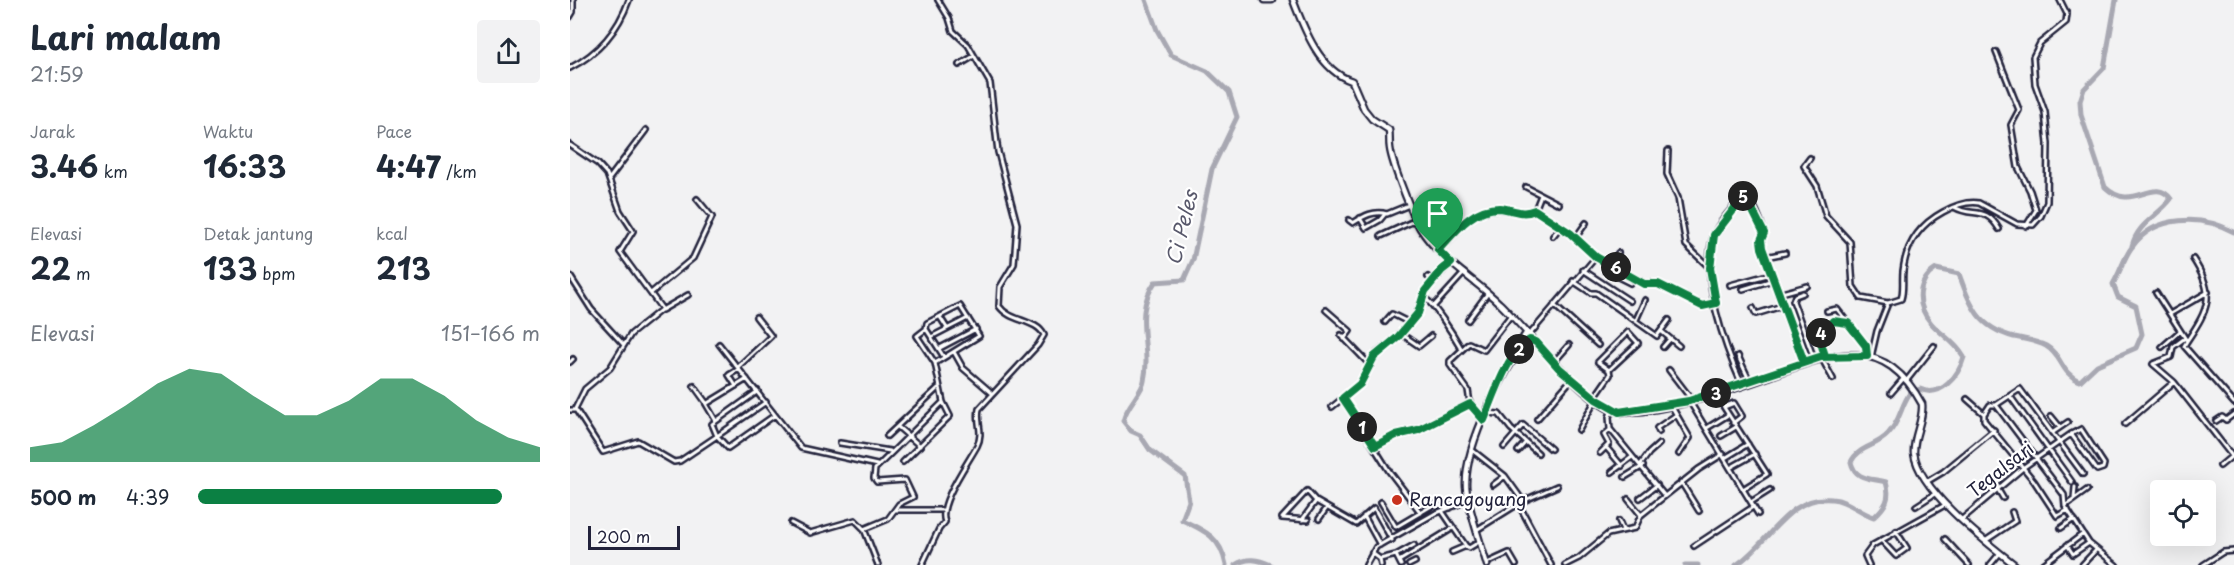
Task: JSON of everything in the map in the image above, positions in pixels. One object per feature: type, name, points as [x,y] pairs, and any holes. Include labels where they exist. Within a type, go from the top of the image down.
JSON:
[{"type":"main road","points":[[1264,0],[1272,0]]},
{"type":"main road","points":[[1293,0],[1300,23],[1328,66],[1338,77],[1352,81],[1364,109],[1372,119],[1389,128],[1391,153],[1416,220],[1438,250],[1521,324],[1554,362],[1595,398],[1612,410],[1628,412],[1691,400],[1742,385],[1823,356],[1869,356],[1907,380],[1919,397],[1923,408],[1914,450],[1915,458],[1936,493],[1961,520],[2015,565]]},
{"type":"main road","points":[[1521,324],[1522,342]]},
{"type":"main road","points":[[1487,564],[1466,484],[1472,450],[1513,358],[1529,332]]},
{"type":"main road","points":[[1522,342],[1530,340],[1536,342]]},
{"type":"street","points":[[570,17],[573,12],[573,0]]},
{"type":"street","points":[[922,565],[939,529],[945,522],[944,510],[981,439],[978,413],[992,393],[1038,345],[1044,335],[1032,325],[1006,314],[999,304],[1002,283],[1014,264],[1017,224],[998,152],[990,83],[974,56],[953,31],[949,18],[938,0]]},
{"type":"street","points":[[1809,158],[1804,166],[1817,186],[1826,216],[1850,242],[1854,292],[1862,298],[1888,303],[1898,301],[1902,297],[1904,265],[1915,233],[1931,218],[1954,207],[1972,202],[1979,203],[2017,224],[2033,225],[2041,216],[2047,192],[2048,135],[2045,112],[2036,84],[2033,57],[2040,43],[2066,22],[2067,14],[2060,0]]},
{"type":"street","points":[[570,68],[615,33],[628,1]]},
{"type":"street","points":[[1996,52],[2019,110],[2011,125],[2018,167],[2030,191],[2036,210],[2026,226]]},
{"type":"street","points":[[959,65],[974,56]]},
{"type":"street","points":[[609,179],[646,130]]},
{"type":"street","points":[[570,145],[598,164],[609,179],[620,211],[633,232],[621,252],[662,310]]},
{"type":"street","points":[[1668,151],[1667,174],[1677,198],[1686,245],[1710,268]]},
{"type":"street","points":[[1526,187],[1559,204]]},
{"type":"street","points":[[1535,210],[1541,195]]},
{"type":"street","points":[[1742,385],[1727,350],[1710,268],[1716,231],[1744,196],[1748,198],[1762,224],[1764,233],[1761,243],[1765,257],[1804,362]]},
{"type":"street","points":[[651,293],[696,254],[712,217],[698,199]]},
{"type":"street","points":[[1360,218],[1366,228],[1380,220],[1385,214],[1410,204]]},
{"type":"street","points":[[1954,207],[1962,212],[1985,213],[1999,229]]},
{"type":"street","points":[[1438,250],[1467,220],[1478,213],[1498,208],[1517,213],[1535,210],[1576,237],[1596,257],[1644,284],[1658,284],[1702,306],[1716,303]]},
{"type":"street","points":[[1349,220],[1353,223],[1379,211],[1385,214]]},
{"type":"street","points":[[1381,236],[1416,220]]},
{"type":"street","points":[[1576,237],[1586,223]]},
{"type":"street","points":[[1553,236],[1561,226]]},
{"type":"street","points":[[1618,253],[1606,271],[1630,283]]},
{"type":"street","points":[[1765,257],[1785,253]]},
{"type":"street","points":[[1529,332],[1596,257]]},
{"type":"street","points":[[2193,259],[2205,279],[2208,292],[2207,307],[2184,345],[2234,403]]},
{"type":"street","points":[[1332,407],[1360,384],[1377,353],[1418,313],[1425,298],[1425,291],[1451,263]]},
{"type":"street","points":[[1583,270],[1630,301]]},
{"type":"street","points":[[1434,306],[1464,273]]},
{"type":"street","points":[[1730,285],[1771,274]]},
{"type":"street","points":[[570,276],[591,309],[623,344]]},
{"type":"street","points":[[1428,277],[1433,280]]},
{"type":"street","points":[[1743,289],[1773,280]]},
{"type":"street","points":[[1574,281],[1657,336],[1669,320]]},
{"type":"street","points":[[1778,294],[1807,286]]},
{"type":"street","points":[[2156,292],[2186,340]]},
{"type":"street","points":[[2170,314],[2208,292]]},
{"type":"street","points":[[1468,320],[1488,293]]},
{"type":"street","points":[[1803,293],[1795,296],[1793,301],[1815,359]]},
{"type":"street","points":[[688,295],[662,310],[633,332],[623,344],[611,366],[586,388],[572,410],[599,449],[604,453],[638,441],[677,462],[766,402]]},
{"type":"street","points":[[1425,298],[1434,306],[1461,348]]},
{"type":"street","points":[[1636,320],[1645,300]]},
{"type":"street","points":[[1869,356],[1876,331],[1888,303]]},
{"type":"street","points":[[1554,305],[1598,345]]},
{"type":"street","points":[[903,462],[951,414],[938,388],[935,363],[917,336],[926,329],[927,323],[960,306],[979,336],[935,363]]},
{"type":"street","points":[[1753,309],[1756,314],[1782,306]]},
{"type":"street","points":[[1827,311],[1837,309],[1866,346],[1869,356]]},
{"type":"street","points":[[1326,310],[1351,332],[1344,339]]},
{"type":"street","points":[[1385,322],[1392,314],[1408,322]]},
{"type":"street","points":[[1484,420],[1470,404],[1468,390],[1449,363],[1461,348],[1471,343],[1484,350],[1511,315]]},
{"type":"street","points":[[736,386],[729,375],[771,336],[756,317]]},
{"type":"street","points":[[940,317],[947,328]]},
{"type":"street","points":[[933,336],[968,318]]},
{"type":"street","points":[[1833,379],[1823,356],[1819,335],[1833,321],[1848,323]]},
{"type":"street","points":[[926,329],[933,336],[944,357]]},
{"type":"street","points":[[940,348],[976,329]]},
{"type":"street","points":[[1661,331],[1679,346]]},
{"type":"street","points":[[2162,347],[2180,331]]},
{"type":"street","points":[[1579,430],[1610,375],[1609,370],[1598,362],[1628,332],[1638,343],[1609,370]]},
{"type":"street","points":[[1400,333],[1419,346],[1431,336]]},
{"type":"street","points":[[1341,335],[1370,365]]},
{"type":"street","points":[[1663,347],[1670,339]]},
{"type":"street","points":[[2186,340],[2173,346],[2171,357],[2153,364],[2174,382],[2232,456],[2220,466]]},
{"type":"street","points":[[719,344],[801,448],[877,465]]},
{"type":"street","points":[[1554,362],[1569,345]]},
{"type":"street","points":[[1892,393],[1907,380],[1934,346]]},
{"type":"street","points":[[954,352],[963,368],[992,393]]},
{"type":"street","points":[[1738,356],[1750,382]]},
{"type":"street","points":[[1669,370],[1691,400],[1758,514]]},
{"type":"street","points":[[706,404],[747,378]]},
{"type":"street","points":[[1537,419],[1572,379]]},
{"type":"street","points":[[2125,424],[2174,382]]},
{"type":"street","points":[[694,386],[716,421]]},
{"type":"street","points":[[887,436],[938,388]]},
{"type":"street","points":[[2068,510],[2058,517],[2024,467],[1984,420],[1984,414],[1990,405],[1996,405],[2022,390],[2083,474]]},
{"type":"street","points":[[758,391],[711,425],[717,436],[728,448],[775,415]]},
{"type":"street","points":[[1715,393],[1767,474],[1743,489]]},
{"type":"street","points":[[2010,396],[2072,482]]},
{"type":"street","points":[[1343,398],[1389,471],[1421,513]]},
{"type":"street","points":[[1967,399],[1984,414]]},
{"type":"street","points":[[864,529],[888,519],[899,504],[912,498],[905,480],[877,482],[874,478],[877,465],[943,402]]},
{"type":"street","points":[[1724,407],[1734,403],[1741,415],[1733,423]]},
{"type":"street","points":[[1375,446],[1396,435],[1418,430],[1470,404]]},
{"type":"street","points":[[1672,405],[1690,438],[1679,454]]},
{"type":"street","points":[[1996,405],[2064,495],[2065,506],[2089,543],[2116,565]]},
{"type":"street","points":[[1612,410],[1609,417],[1611,429],[1664,495]]},
{"type":"street","points":[[1487,413],[1499,414],[1516,434],[1538,453]]},
{"type":"street","points":[[2216,421],[2222,417],[2226,420],[2234,414]]},
{"type":"street","points":[[1659,432],[1657,428],[1676,415]]},
{"type":"street","points":[[1707,428],[1728,415]]},
{"type":"street","points":[[2051,416],[2060,428]]},
{"type":"street","points":[[2052,433],[2068,422]]},
{"type":"street","points":[[1504,447],[1523,425],[1551,449]]},
{"type":"street","points":[[898,427],[920,446]]},
{"type":"street","points":[[1721,436],[1736,428]]},
{"type":"street","points":[[1600,453],[1609,444],[1604,434],[1611,429]]},
{"type":"street","points":[[2080,429],[2104,464],[2103,468],[2097,470],[2071,434],[2080,429]]},
{"type":"street","points":[[1928,481],[1943,472],[1994,430]]},
{"type":"street","name":"Tegalsari","points":[[1961,520],[1997,488],[2071,434]]},
{"type":"street","points":[[2212,440],[2217,436]]},
{"type":"street","points":[[840,442],[890,452]]},
{"type":"street","points":[[1518,451],[1526,442]]},
{"type":"street","points":[[1625,477],[1642,465],[1648,453],[1659,444]]},
{"type":"street","points":[[1565,565],[1579,558],[1603,536],[1635,528],[1641,515],[1681,482],[1748,444]]},
{"type":"street","points":[[1606,447],[1622,465]]},
{"type":"street","points":[[1472,450],[1505,476],[1523,501]]},
{"type":"street","points":[[1730,468],[1755,454]]},
{"type":"street","points":[[1612,472],[1632,457]]},
{"type":"street","points":[[1493,485],[1505,476]]},
{"type":"street","points":[[1681,482],[1699,511]]},
{"type":"street","points":[[1640,498],[1657,485]]},
{"type":"street","points":[[1478,529],[1518,503],[1557,486]]},
{"type":"street","points":[[2074,499],[2075,487]]},
{"type":"street","points":[[1997,488],[2003,498]]},
{"type":"street","points":[[1308,520],[1282,518],[1307,490],[1326,509],[1356,524],[1375,509],[1392,540]]},
{"type":"street","points":[[1751,502],[1770,490]]},
{"type":"street","points":[[2065,506],[2087,490]]},
{"type":"street","points":[[1916,506],[1936,493]]},
{"type":"street","points":[[1628,499],[1641,515]]},
{"type":"street","points":[[1366,565],[1371,552],[1380,545],[1442,511],[1469,500]]},
{"type":"street","points":[[1302,520],[1316,501]]},
{"type":"street","points":[[1381,502],[1396,527],[1437,504],[1450,508]]},
{"type":"street","points":[[1518,503],[1551,565]]},
{"type":"street","points":[[1869,565],[1865,554],[1881,540],[1946,505]]},
{"type":"street","points":[[1694,546],[1753,507]]},
{"type":"street","points":[[1319,519],[1326,509]]},
{"type":"street","points":[[895,510],[944,510]]},
{"type":"street","points":[[1442,511],[1466,546]]},
{"type":"street","points":[[1985,541],[2015,521],[2012,512]]},
{"type":"street","points":[[1364,516],[1380,545]]},
{"type":"street","points":[[2061,528],[2074,519]]},
{"type":"street","points":[[791,523],[810,533],[855,520],[864,529],[878,565]]},
{"type":"street","points":[[1619,521],[1623,530]]},
{"type":"street","points":[[1395,555],[1400,563],[1453,528]]},
{"type":"street","points":[[1881,540],[1896,556],[1906,548],[1896,531]]},
{"type":"street","points":[[2042,565],[2083,534]]},
{"type":"street","points":[[1945,539],[1969,565]]},
{"type":"street","points":[[1452,552],[1466,546],[1469,548],[1481,541]]},
{"type":"street","points":[[2067,545],[2073,554],[2089,543]]},
{"type":"street","points":[[1380,559],[1395,555],[1414,545]]},
{"type":"street","points":[[2084,564],[2096,550]]},
{"type":"street","points":[[2203,565],[2223,552],[2234,551]]},
{"type":"street","points":[[1371,552],[1380,559],[1381,565]]},
{"type":"street","points":[[1487,564],[1508,553],[1516,565]]},
{"type":"street","points":[[1990,565],[2000,553]]},
{"type":"street","points":[[1409,565],[1415,562]]},
{"type":"waterway","name":"Ci Peles","points":[[1146,0],[1157,30],[1171,55],[1207,71],[1229,92],[1237,117],[1212,169],[1193,260],[1184,280],[1155,282],[1148,294],[1144,319],[1146,355],[1144,381],[1123,421],[1131,431],[1140,435],[1150,450],[1185,476],[1189,501],[1182,520],[1211,536],[1220,548],[1226,565]]},
{"type":"waterway","points":[[2116,0],[2104,68],[2084,89],[2080,101],[2081,115],[2105,187],[2125,197],[2157,191],[2171,199],[2143,226],[2132,246]]},
{"type":"waterway","name":"Ci Peles","points":[[1736,565],[1748,556],[1791,512],[1803,504],[1817,500],[1838,500],[1874,517],[1882,509],[1888,497],[1886,482],[1860,475],[1851,462],[1858,453],[1888,434],[1896,424],[1910,393],[1920,389],[1935,391],[1942,388],[1958,371],[1964,357],[1956,346],[1931,323],[1922,308],[1920,293],[1922,286],[1936,269],[1959,274],[1972,306],[1992,328],[2046,346],[2052,350],[2069,374],[2080,381],[2097,365],[2136,348],[2142,334],[2136,306],[2118,297],[2113,284],[2129,251],[2142,236],[2153,228],[2180,221],[2208,223],[2234,232]]},
{"type":"waterway","name":"Ci Peles","points":[[1235,565],[1253,560],[1271,565]]},
{"type":"waterway","name":"Ci Peles","points":[[1685,565],[1698,565]]},
{"type":"place","name":"Rancagoyang","points":[[1397,500]]},
{"type":"route","points":[[1438,250],[1451,263],[1442,270],[1425,291],[1425,298],[1418,313],[1406,324],[1398,337],[1377,353],[1360,384],[1343,398],[1375,446],[1396,435],[1418,430],[1470,404],[1484,420],[1513,358],[1523,344],[1530,340],[1534,340],[1559,368],[1596,399],[1608,408],[1619,412],[1689,401],[1764,378],[1821,357],[1839,354],[1867,356],[1866,346],[1848,323],[1833,321],[1819,336],[1825,356],[1821,357],[1804,362],[1762,248],[1761,240],[1764,233],[1762,224],[1745,195],[1714,235],[1710,268],[1716,303],[1711,306],[1702,306],[1658,284],[1644,284],[1596,257],[1576,237],[1548,216],[1535,210],[1517,213],[1498,208],[1478,213],[1467,220],[1438,250]]}]
